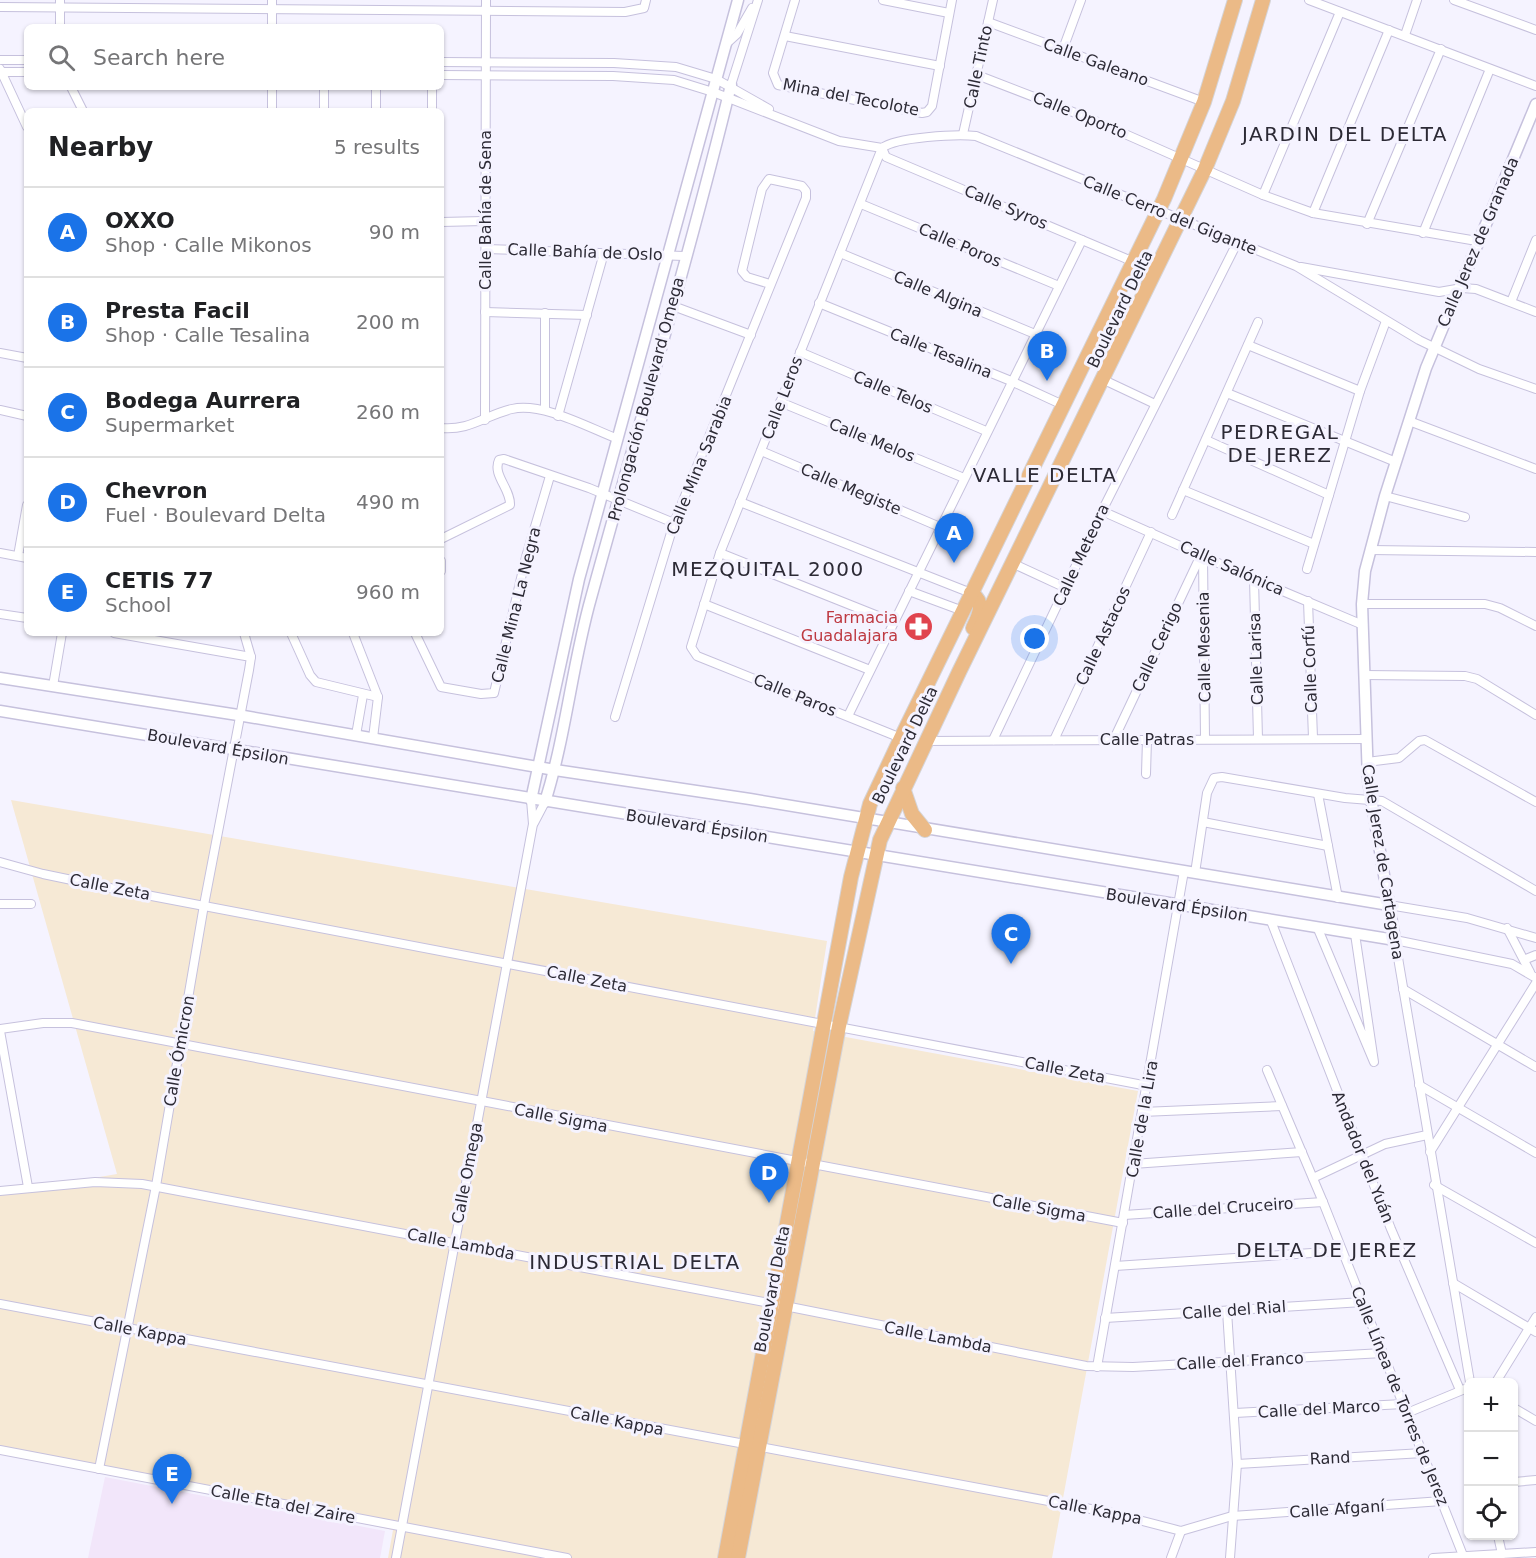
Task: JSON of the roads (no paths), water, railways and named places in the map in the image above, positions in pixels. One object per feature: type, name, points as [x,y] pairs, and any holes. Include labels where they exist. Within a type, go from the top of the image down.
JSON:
[{"type":"main road","name":"Boulevard Delta","points":[[725,1558],[752,1445],[806,1165],[832,1025],[856,853],[866,818],[901,738],[1183,157],[1204,102],[1235,0]]},
{"type":"main road","name":"Boulevard Delta","points":[[832,1025],[875,856],[887,822],[1182,220],[1240,83],[1263,0]]},
{"type":"main road","points":[[959,672],[964,647],[979,614],[979,600],[971,593]]},
{"type":"main road","points":[[903,788],[912,814],[925,830]]},
{"type":"main road","name":"Boulevard Delta","points":[[738,1558],[752,1445]]},
{"type":"street","points":[[272,0],[272,24]]},
{"type":"street","name":"Calle Bahía de Sena","points":[[485,420],[486,0]]},
{"type":"street","points":[[4,5],[220,4],[272,10],[633,12],[644,8],[646,0]]},
{"type":"street","name":"Prolongación Boulevard Omega","points":[[531,800],[559,662],[738,0]]},
{"type":"street","points":[[726,44],[737,34],[758,0]]},
{"type":"street","name":"Prolongación Boulevard Omega","points":[[546,802],[555,770],[588,608],[673,306],[684,256],[731,85],[758,0]]},
{"type":"street","points":[[795,0],[785,36],[940,66],[952,0]]},
{"type":"street","points":[[883,0],[949,13]]},
{"type":"street","name":"Calle Tinto","points":[[963,134],[993,0]]},
{"type":"street","points":[[1064,49],[1080,0]]},
{"type":"street","points":[[1309,0],[1536,86]]},
{"type":"street","points":[[1405,35],[1417,0]]},
{"type":"street","points":[[1454,0],[1536,30]]},
{"type":"street","points":[[60,4],[60,24]]},
{"type":"street","points":[[1263,195],[1340,12]]},
{"type":"street","name":"Calle Galeano","points":[[988,22],[1204,102]]},
{"type":"street","points":[[1313,213],[1389,30]]},
{"type":"street","name":"Mina del Tecolote","points":[[785,36],[773,73],[775,82],[784,87],[918,112],[927,111],[932,106],[940,66]]},
{"type":"street","points":[[1367,224],[1440,49]]},
{"type":"street","points":[[0,60],[24,60]]},
{"type":"street","name":"Calle Cerro del Gigante","points":[[444,62],[663,65],[731,85],[785,119]]},
{"type":"street","points":[[1423,233],[1490,69]]},
{"type":"street","points":[[24,72],[1,70],[24,120]]},
{"type":"street","name":"Calle Cerro del Gigante","points":[[444,75],[642,76],[674,80],[712,92],[840,141],[882,148],[887,143],[963,134],[991,141],[1296,266],[1386,321],[1434,347],[1479,369],[1536,389]]},
{"type":"street","name":"Calle Oporto","points":[[977,75],[1183,157],[1263,195],[1313,213],[1477,242]]},
{"type":"street","points":[[73,90],[82,108]]},
{"type":"street","points":[[272,90],[272,108]]},
{"type":"street","points":[[324,90],[324,108]]},
{"type":"street","points":[[376,90],[376,108]]},
{"type":"street","points":[[432,90],[432,108]]},
{"type":"street","name":"Calle Jerez de Granada","points":[[1434,347],[1536,104]]},
{"type":"street","name":"Calle Leros","points":[[692,650],[720,553],[882,148]]},
{"type":"street","name":"Calle Syros","points":[[882,148],[886,157],[1134,262]]},
{"type":"street","name":"Calle Mina Sarabia","points":[[615,717],[674,523],[751,335],[807,191],[802,186],[770,179],[762,189],[742,271],[747,277],[770,284]]},
{"type":"street","name":"Calle Poros","points":[[861,204],[1059,286]]},
{"type":"street","points":[[444,222],[484,222]]},
{"type":"street","points":[[848,716],[986,431],[1082,240]]},
{"type":"street","points":[[1510,302],[1536,240]]},
{"type":"street","name":"Calle Meteora","points":[[993,740],[1102,511],[1237,243]]},
{"type":"street","name":"Calle Bahía de Oslo","points":[[486,249],[684,256]]},
{"type":"street","points":[[558,416],[604,253]]},
{"type":"street","name":"Calle Algina","points":[[840,253],[1035,334]]},
{"type":"street","points":[[1296,266],[1439,292],[1476,289],[1536,312]]},
{"type":"street","name":"Calle Tesalina","points":[[819,303],[1011,381],[1063,405]]},
{"type":"street","points":[[673,306],[751,335]]},
{"type":"street","points":[[486,312],[587,315]]},
{"type":"street","points":[[545,313],[545,410]]},
{"type":"street","points":[[1307,569],[1360,391],[1386,321]]},
{"type":"street","points":[[1172,515],[1258,322]]},
{"type":"street","points":[[1248,345],[1360,391]]},
{"type":"street","name":"Calle Jerez de Cartagena","points":[[1434,347],[1385,496],[1365,571],[1362,604],[1364,675],[1367,762],[1371,799],[1428,1135],[1434,1185],[1469,1378]]},
{"type":"street","name":"Calle Telos","points":[[800,352],[986,431]]},
{"type":"street","points":[[0,353],[24,357]]},
{"type":"street","points":[[1104,380],[1155,404]]},
{"type":"street","points":[[1227,393],[1396,462]]},
{"type":"street","name":"Calle Melos","points":[[780,402],[964,478]]},
{"type":"street","points":[[444,429],[462,429],[521,407],[545,410],[618,439]]},
{"type":"street","points":[[0,410],[24,415]]},
{"type":"street","points":[[1409,421],[1536,469]]},
{"type":"street","points":[[1206,440],[1329,495]]},
{"type":"street","name":"Calle Megiste","points":[[761,451],[940,527]]},
{"type":"street","points":[[444,538],[510,505],[509,496],[497,470],[499,460],[512,461],[674,523]]},
{"type":"street","name":"Calle Mina La Negra","points":[[416,636],[441,687],[481,694],[494,693],[526,557],[550,476]]},
{"type":"street","points":[[1183,490],[1314,544]]},
{"type":"street","points":[[1385,496],[1465,517]]},
{"type":"street","points":[[740,502],[971,593]]},
{"type":"street","name":"Calle Salónica","points":[[1102,511],[1363,625]]},
{"type":"street","name":"Calle Astacos","points":[[1054,740],[1151,532]]},
{"type":"street","points":[[1370,550],[1536,552]]},
{"type":"street","points":[[0,553],[23,557]]},
{"type":"street","points":[[720,553],[893,622]]},
{"type":"street","name":"Calle Mesenia","points":[[1202,555],[1205,739]]},
{"type":"street","name":"Calle Cerigo","points":[[1114,739],[1202,555]]},
{"type":"street","points":[[1014,564],[1066,588]]},
{"type":"street","name":"Calle Larisa","points":[[1254,579],[1258,739]]},
{"type":"street","points":[[909,591],[963,611]]},
{"type":"street","name":"Calle Corfú","points":[[1308,601],[1313,738]]},
{"type":"street","points":[[704,604],[870,670]]},
{"type":"street","points":[[1362,604],[1485,604],[1500,608],[1536,626]]},
{"type":"street","points":[[0,614],[24,618]]},
{"type":"street","points":[[53,686],[61,636]]},
{"type":"street","points":[[131,636],[250,657]]},
{"type":"street","name":"Calle Ómicron","points":[[99,1469],[156,1186],[204,905],[235,750],[238,715],[250,657],[245,636]]},
{"type":"street","points":[[292,636],[312,679],[321,684],[378,698]]},
{"type":"street","points":[[354,636],[378,698],[373,738]]},
{"type":"street","name":"Calle Paros","points":[[692,650],[698,656],[901,738]]},
{"type":"street","points":[[1364,675],[1465,676],[1484,683],[1536,715]]},
{"type":"street","name":"Boulevard Épsilon","points":[[0,678],[238,715],[555,770],[866,818],[925,830],[1389,905]]},
{"type":"street","points":[[356,735],[363,694]]},
{"type":"street","name":"Boulevard Épsilon","points":[[0,711],[531,800],[1395,940]]},
{"type":"street","points":[[1146,774],[1147,739]]},
{"type":"street","name":"Calle Patras","points":[[927,741],[1367,739]]},
{"type":"street","points":[[1367,762],[1399,758],[1419,741],[1425,740],[1536,802]]},
{"type":"street","name":"Calle de la Lira","points":[[1097,1367],[1179,905],[1203,822],[1207,793],[1214,778],[1228,777],[1318,794]]},
{"type":"street","points":[[1338,898],[1318,794],[1371,799],[1390,804],[1536,891]]},
{"type":"street","name":"Calle Omega","points":[[396,1558],[533,824],[531,800]]},
{"type":"street","name":"Calle Omega","points":[[533,824],[546,802]]},
{"type":"street","points":[[1203,822],[1328,846]]},
{"type":"street","name":"Calle Zeta","points":[[0,862],[27,870],[204,905],[1148,1086]]},
{"type":"street","points":[[0,904],[31,904]]},
{"type":"street","points":[[1389,905],[1506,927],[1536,938]]},
{"type":"street","name":"Andador del Yuán","points":[[1271,921],[1409,1271],[1464,1387]]},
{"type":"street","points":[[1506,927],[1526,959],[1534,978]]},
{"type":"street","points":[[1318,929],[1374,1062],[1376,1056],[1355,934]]},
{"type":"street","points":[[1395,940],[1496,959],[1534,978]]},
{"type":"street","points":[[1526,959],[1536,955]]},
{"type":"street","points":[[1430,1152],[1498,1044],[1534,978]]},
{"type":"street","points":[[1403,989],[1536,1067]]},
{"type":"street","name":"Calle Sigma","points":[[0,1030],[57,1022],[806,1165],[1123,1219]]},
{"type":"street","points":[[0,1030],[28,1187]]},
{"type":"street","name":"Calle Línea de Torres de Jerez","points":[[1267,1070],[1323,1202],[1464,1557]]},
{"type":"street","points":[[1419,1085],[1536,1153]]},
{"type":"street","points":[[1142,1112],[1282,1106]]},
{"type":"street","points":[[1313,1178],[1363,1153],[1394,1142],[1428,1135]]},
{"type":"street","points":[[1133,1164],[1302,1152]]},
{"type":"street","name":"Calle Lambda","points":[[0,1191],[114,1181],[156,1186],[1097,1367]]},
{"type":"street","points":[[1434,1185],[1536,1244]]},
{"type":"street","name":"Calle del Cruceiro","points":[[1123,1219],[1323,1202]]},
{"type":"street","points":[[1116,1266],[1342,1251]]},
{"type":"street","points":[[1453,1283],[1532,1330]]},
{"type":"street","name":"Calle del Rial","points":[[1105,1318],[1363,1302]]},
{"type":"street","name":"Calle Kappa","points":[[0,1304],[1112,1513],[1181,1531]]},
{"type":"street","points":[[1227,1311],[1237,1464],[1230,1558]]},
{"type":"street","points":[[1499,1378],[1532,1330],[1536,1317]]},
{"type":"street","name":"Calle del Franco","points":[[1097,1367],[1383,1353]]},
{"type":"street","points":[[1405,1409],[1464,1389]]},
{"type":"street","name":"Calle del Marco","points":[[1234,1413],[1405,1409]]},
{"type":"street","points":[[1518,1410],[1536,1421]]},
{"type":"street","name":"Calle Eta del Zaire","points":[[0,1450],[567,1558]]},
{"type":"street","name":"Rand","points":[[1237,1464],[1423,1453]]},
{"type":"street","points":[[1518,1482],[1536,1480]]},
{"type":"street","name":"Calle Afganí","points":[[1232,1516],[1442,1501]]},
{"type":"street","points":[[1171,1558],[1181,1531],[1232,1516]]},
{"type":"street","points":[[1499,1540],[1502,1554]]},
{"type":"street","points":[[1433,1558],[1536,1552]]},
{"type":"place","name":"Presta Facil","points":[[1047,381]]},
{"type":"place","name":"OXXO","points":[[954,563]]},
{"type":"place","name":"Farmacia Guadalajara","points":[[919,626]]},
{"type":"place","name":"Bodega Aurrera","points":[[1011,964]]},
{"type":"place","name":"Chevron","points":[[769,1203]]},
{"type":"place","name":"CETIS 77","points":[[172,1504]]},
{"type":"district","name":"JARDIN DEL DELTA","points":[[1345,134]]},
{"type":"district","name":"PEDREGAL DE JEREZ","points":[[1280,444]]},
{"type":"district","name":"VALLE DELTA","points":[[1045,475]]},
{"type":"district","name":"MEZQUITAL 2000","points":[[768,569]]},
{"type":"district","name":"DELTA DE JEREZ","points":[[1327,1250]]},
{"type":"district","name":"INDUSTRIAL DELTA","points":[[635,1262]]}]
